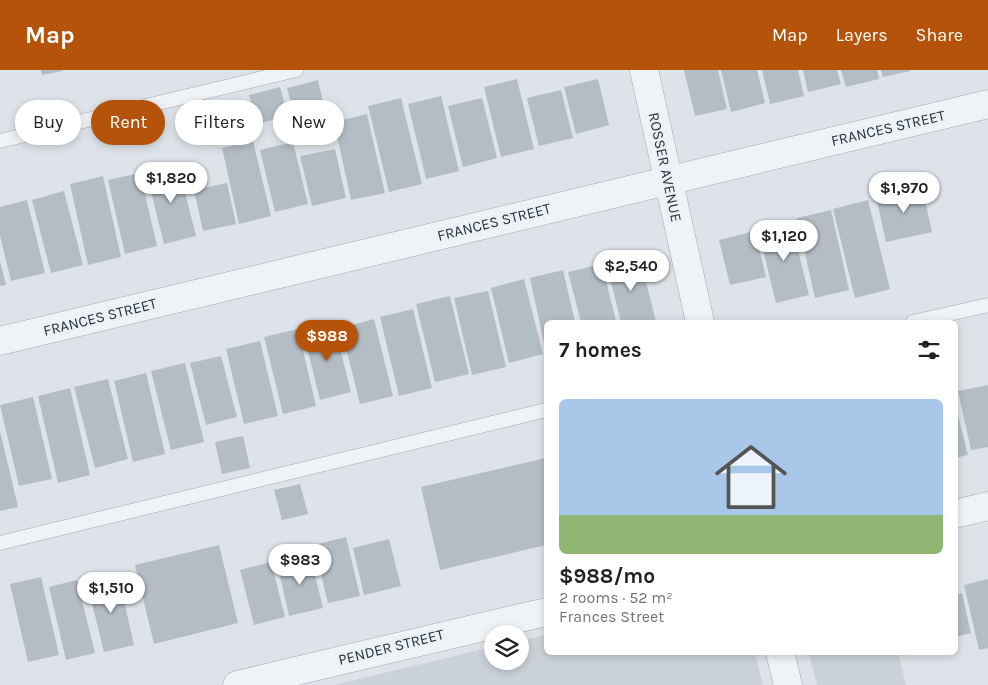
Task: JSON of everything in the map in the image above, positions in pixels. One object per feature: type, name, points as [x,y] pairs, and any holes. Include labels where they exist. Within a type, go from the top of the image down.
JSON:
[{"type":"street","name":"ROSSER AVENUE","points":[[644,70],[700,320]]},
{"type":"street","name":"FRANCES STREET","points":[[0,341],[988,104]]},
{"type":"street","points":[[958,513],[988,506]]},
{"type":"street","name":"PENDER STREET","points":[[237,685],[544,612]]},
{"type":"street","points":[[781,655],[788,685]]},
{"type":"lane","points":[[0,141],[296,70]]},
{"type":"lane","points":[[922,320],[988,305]]},
{"type":"lane","points":[[0,543],[544,410]]},
{"type":"shaded area","points":[[544,635],[544,655],[756,655],[763,685],[334,685],[484,649],[484,670],[529,670],[529,639]]},
{"type":"shaded area","points":[[810,655],[898,655],[906,685],[817,685]]},
{"type":"building","points":[[41,70],[62,70],[62,71],[42,75]]},
{"type":"building","points":[[684,70],[718,70],[727,109],[695,116]]},
{"type":"building","points":[[721,70],[757,70],[765,103],[731,112]]},
{"type":"building","points":[[762,70],[798,70],[804,96],[770,104]]},
{"type":"building","points":[[803,70],[837,70],[841,84],[808,92]]},
{"type":"building","points":[[841,70],[877,70],[879,79],[846,87]]},
{"type":"building","points":[[881,70],[910,70],[910,71],[883,77]]},
{"type":"building","points":[[517,79],[534,149],[501,157],[484,87]]},
{"type":"building","points":[[598,79],[609,125],[576,134],[564,87]]},
{"type":"building","points":[[318,80],[323,100],[290,100],[287,88]]},
{"type":"building","points":[[280,87],[284,100],[273,100],[273,120],[263,122],[263,100],[250,100],[249,95]]},
{"type":"building","points":[[561,90],[573,138],[539,146],[527,98]]},
{"type":"building","points":[[441,96],[459,171],[426,179],[408,104]]},
{"type":"building","points":[[401,98],[422,184],[389,192],[368,106]]},
{"type":"building","points":[[482,98],[497,158],[463,167],[448,106]]},
{"type":"building","points":[[367,114],[385,193],[351,200],[339,145],[344,145],[344,120]]},
{"type":"building","points":[[235,145],[254,145],[271,216],[239,224],[222,148]]},
{"type":"building","points":[[281,145],[294,145],[308,204],[275,212],[260,150]]},
{"type":"building","points":[[335,149],[346,198],[312,206],[300,156]]},
{"type":"building","points":[[178,164],[196,236],[164,244],[146,172]]},
{"type":"building","points":[[140,173],[157,246],[125,254],[108,180]]},
{"type":"building","points":[[103,176],[121,257],[88,265],[70,184]]},
{"type":"building","points":[[227,183],[236,224],[203,231],[194,190]]},
{"type":"building","points":[[922,186],[932,232],[886,242],[876,197]]},
{"type":"building","points":[[64,191],[83,265],[51,273],[32,200]]},
{"type":"building","points":[[27,200],[45,273],[11,281],[0,236],[0,207]]},
{"type":"building","points":[[868,200],[890,289],[855,298],[833,209]]},
{"type":"building","points":[[831,210],[849,290],[815,298],[797,218]]},
{"type":"building","points":[[791,221],[809,295],[776,303],[758,229]]},
{"type":"building","points":[[755,231],[766,277],[730,285],[719,240]]},
{"type":"building","points":[[640,258],[656,320],[620,320],[607,266]]},
{"type":"building","points":[[0,261],[6,285],[0,286]]},
{"type":"building","points":[[602,264],[616,320],[580,320],[568,272]]},
{"type":"building","points":[[563,270],[575,320],[544,320],[544,343],[530,278]]},
{"type":"building","points":[[524,279],[543,354],[509,363],[491,288]]},
{"type":"building","points":[[488,291],[506,367],[472,375],[454,298]]},
{"type":"building","points":[[450,296],[469,374],[435,382],[416,304]]},
{"type":"building","points":[[413,309],[432,388],[399,396],[380,317]]},
{"type":"building","points":[[374,319],[393,396],[360,404],[341,328]]},
{"type":"building","points":[[334,324],[351,392],[320,400],[303,331]]},
{"type":"building","points":[[298,329],[316,406],[283,414],[264,337]]},
{"type":"building","points":[[260,341],[278,416],[244,424],[226,349]]},
{"type":"building","points":[[221,356],[237,417],[206,425],[190,363]]},
{"type":"building","points":[[185,363],[204,442],[171,450],[151,371]]},
{"type":"building","points":[[146,373],[165,454],[133,462],[114,381]]},
{"type":"building","points":[[108,379],[128,459],[95,468],[74,387]]},
{"type":"building","points":[[988,385],[988,447],[971,450],[958,391]]},
{"type":"building","points":[[70,388],[90,475],[58,483],[38,396]]},
{"type":"building","points":[[33,397],[52,479],[19,486],[0,405]]},
{"type":"building","points":[[958,415],[968,455],[958,457]]},
{"type":"building","points":[[0,431],[18,507],[0,511]]},
{"type":"building","points":[[243,436],[250,468],[222,474],[215,442]]},
{"type":"building","points":[[544,458],[544,545],[440,570],[421,487]]},
{"type":"building","points":[[300,484],[308,514],[282,520],[274,490]]},
{"type":"building","points":[[346,537],[360,596],[328,603],[314,545]]},
{"type":"building","points":[[389,539],[401,586],[364,595],[353,548]]},
{"type":"building","points":[[219,545],[238,623],[154,644],[135,565]]},
{"type":"building","points":[[310,555],[323,608],[289,616],[277,563]]},
{"type":"building","points":[[271,562],[285,617],[254,625],[240,570]]},
{"type":"building","points":[[118,575],[134,645],[104,652],[87,583]]},
{"type":"building","points":[[41,577],[59,655],[28,662],[10,584]]},
{"type":"building","points":[[988,579],[988,648],[979,650],[964,585]]},
{"type":"building","points":[[77,580],[95,653],[66,660],[49,587]]},
{"type":"building","points":[[962,593],[971,633],[958,636],[958,594]]}]
